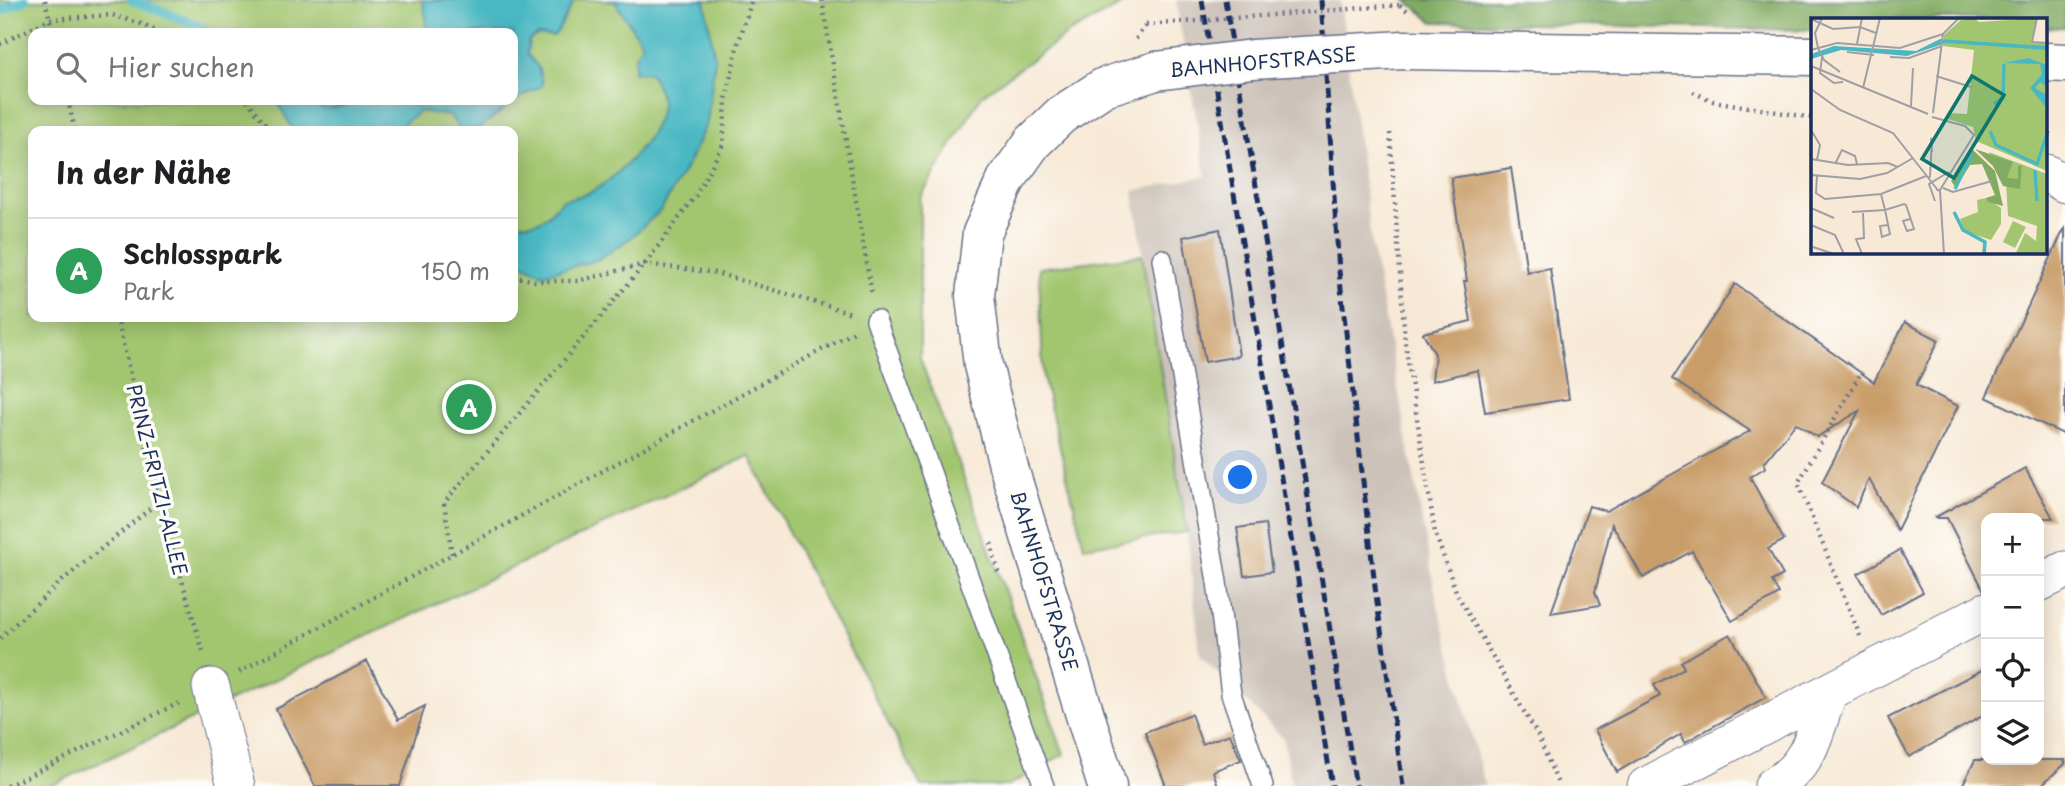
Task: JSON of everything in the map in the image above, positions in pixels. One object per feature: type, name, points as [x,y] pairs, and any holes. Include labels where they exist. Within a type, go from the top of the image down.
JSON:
[{"type":"street","name":"BAHNHOFSTRASSE","points":[[1107,786],[1008,465],[983,365],[975,296],[982,233],[1006,180],[1033,142],[1061,114],[1104,88],[1156,71],[1252,59],[1404,50],[1811,56]]},
{"type":"street","points":[[2048,174],[2065,184]]},
{"type":"street","points":[[2044,580],[2065,570]]},
{"type":"street","points":[[1646,786],[1981,614]]},
{"type":"street","points":[[211,687],[236,786]]},
{"type":"street","points":[[1773,786],[1790,776],[1804,759],[1828,694]]},
{"type":"lane","points":[[1162,258],[1217,582],[1231,694],[1262,786]]},
{"type":"lane","points":[[876,320],[1044,786]]},
{"type":"path","points":[[45,0],[52,28]]},
{"type":"path","points":[[452,554],[444,503],[645,264],[696,195],[723,145],[726,100],[737,47],[752,0]]},
{"type":"path","points":[[822,0],[876,320]]},
{"type":"path","points":[[1146,25],[1400,5]]},
{"type":"path","points":[[32,28],[50,19],[112,15],[150,28]]},
{"type":"path","points":[[0,44],[28,30]]},
{"type":"path","points":[[69,105],[74,126]]},
{"type":"path","points":[[251,105],[267,126]]},
{"type":"path","points":[[1390,133],[1405,341],[1435,533],[1457,594],[1538,737],[1559,786]]},
{"type":"path","points":[[518,277],[535,281],[578,281],[645,264],[716,273],[876,320]]},
{"type":"path","points":[[7,786],[211,687],[876,320]]},
{"type":"path","name":"PRINZ-FRITZI-ALLEE","points":[[118,322],[159,502],[201,642]]},
{"type":"path","points":[[1862,371],[1798,483],[1874,669]]},
{"type":"path","points":[[0,638],[63,580],[159,502]]},
{"type":"shaded area","points":[[1176,0],[1340,0],[1372,248],[1437,602],[1485,786],[1292,786],[1283,738],[1200,655],[1187,532],[1133,191],[1206,176]]},
{"type":"green space","points":[[0,0],[1130,0],[1069,33],[982,95],[920,198],[920,358],[1064,754],[1007,786],[921,786],[749,456],[50,786],[0,786]]},
{"type":"green space","points":[[1406,0],[2065,0],[2065,27],[2048,28],[2048,18],[1811,18],[1811,30],[1433,22]]},
{"type":"green space","points":[[1142,255],[1187,532],[1084,547],[1043,377],[1039,268]]},
{"type":"water","points":[[422,0],[575,0],[554,36],[538,35],[529,40],[527,54],[538,67],[543,85],[518,99],[518,28],[426,28]]},
{"type":"water","points":[[606,0],[705,0],[715,60],[707,122],[689,162],[661,210],[629,239],[597,260],[543,274],[518,262],[518,223],[541,220],[562,200],[593,191],[614,176],[646,141],[659,116],[661,100],[652,76],[650,73],[634,72],[635,57],[642,43],[615,2]]},
{"type":"water","points":[[279,105],[336,108],[346,105],[510,105],[482,126],[457,126],[450,116],[420,111],[404,123],[404,126],[291,126]]},
{"type":"building","points":[[1511,168],[1527,272],[1550,268],[1569,399],[1485,412],[1478,370],[1432,381],[1435,354],[1423,333],[1471,321],[1451,178]]},
{"type":"building","points":[[2065,227],[2065,435],[1986,397]]},
{"type":"building","points":[[1220,229],[1239,356],[1205,362],[1183,237]]},
{"type":"building","points":[[1735,284],[1874,382],[1905,322],[1939,340],[1916,385],[1958,406],[1897,530],[1869,479],[1856,507],[1822,482],[1859,411],[1817,437],[1796,423],[1764,463],[1766,467],[1750,477],[1784,540],[1768,549],[1783,575],[1772,581],[1779,594],[1732,621],[1692,551],[1643,578],[1612,524],[1595,592],[1600,605],[1551,613],[1589,506],[1606,511],[1750,431],[1672,379]]},
{"type":"building","points":[[2025,468],[2053,518],[2044,518],[2044,513],[1981,513],[1981,585],[1947,518],[1934,518]]},
{"type":"building","points":[[1265,524],[1272,572],[1244,576],[1237,528]]},
{"type":"building","points":[[1900,550],[1923,592],[1881,615],[1858,574]]},
{"type":"building","points":[[1730,634],[1766,697],[1685,742],[1681,734],[1617,772],[1595,730],[1660,696],[1654,685],[1684,668],[1681,662]]},
{"type":"building","points":[[367,661],[398,720],[425,706],[400,786],[315,786],[276,709]]},
{"type":"building","points":[[1981,671],[1981,717],[1909,757],[1888,718]]},
{"type":"building","points":[[1191,714],[1202,744],[1230,734],[1241,760],[1213,771],[1218,786],[1166,786],[1145,732]]},
{"type":"building","points":[[1975,760],[1981,760],[1981,765],[2044,765],[2044,760],[2065,760],[2065,764],[2040,786],[1962,786]]},
{"type":"waterway","points":[[0,11],[25,0]]},
{"type":"waterway","points":[[132,0],[202,28]]},
{"type":"railway","points":[[1202,0],[1332,786]]},
{"type":"railway","points":[[1225,0],[1356,786]]},
{"type":"railway","points":[[1321,0],[1339,271],[1376,595],[1403,786]]},
{"type":"place","name":"Schlosspark","points":[[469,407]]}]
